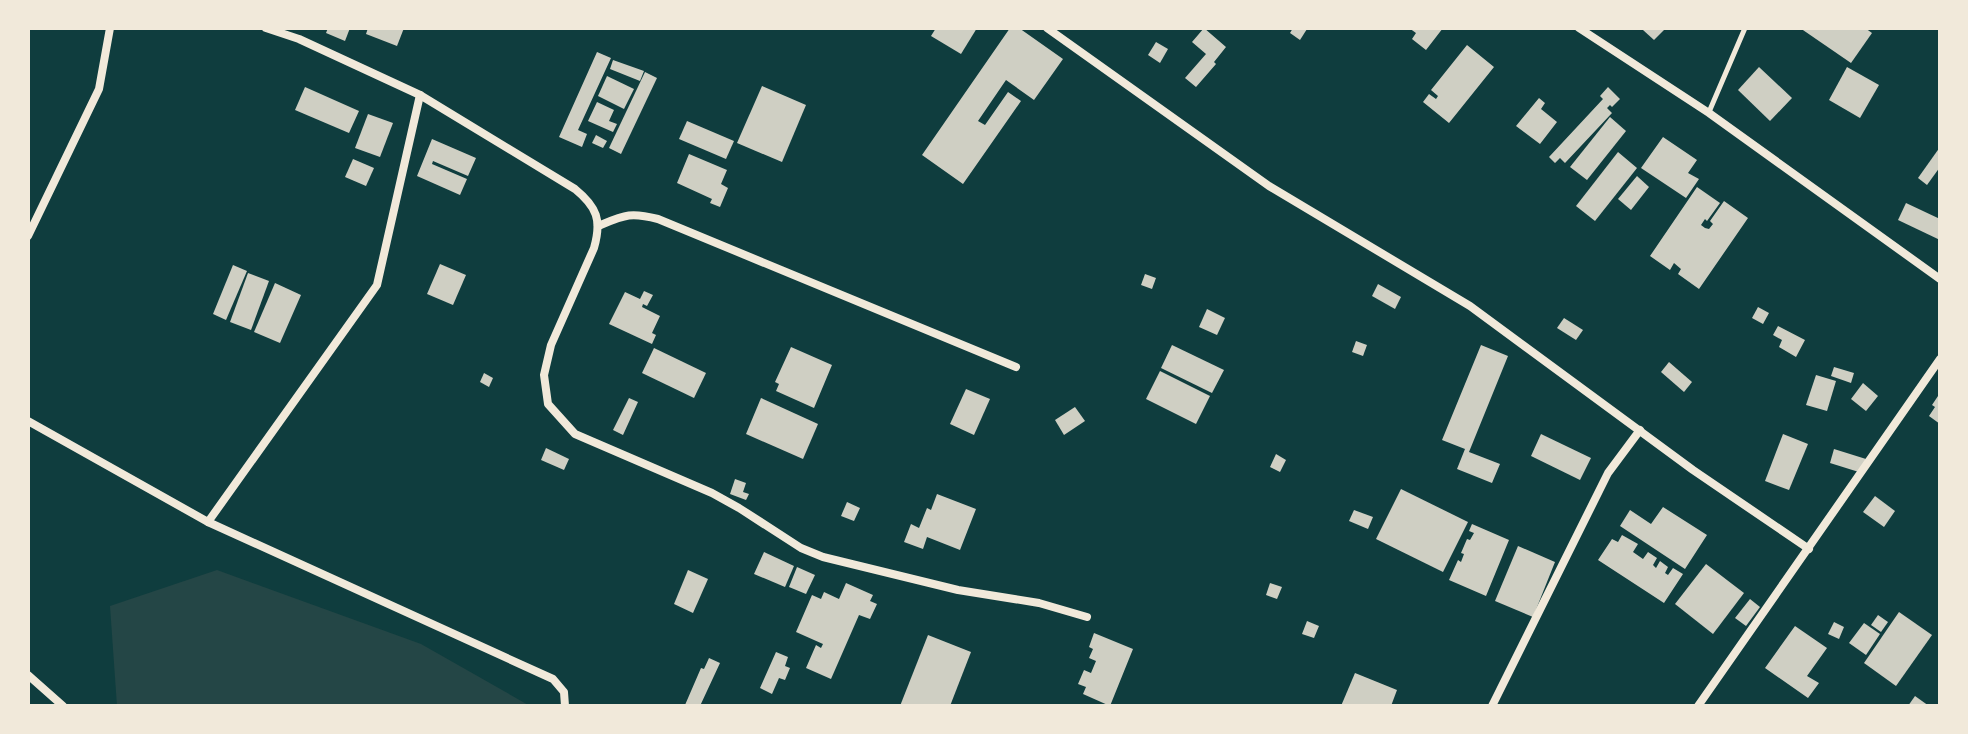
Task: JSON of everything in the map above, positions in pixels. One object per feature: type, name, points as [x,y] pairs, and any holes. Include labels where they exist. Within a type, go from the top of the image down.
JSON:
[{"type":"street","points":[[28,236],[99,89],[110,28]]},
{"type":"street","points":[[266,28],[299,39],[420,95],[575,189],[588,200],[598,226],[594,248],[551,345],[544,375],[548,404],[575,434],[712,493],[801,548],[823,557],[958,590],[1039,603],[1087,617]]},
{"type":"street","points":[[1047,28],[1269,186],[1470,306],[1693,470],[1809,549]]},
{"type":"street","points":[[1579,28],[1709,113],[1940,279]]},
{"type":"street","points":[[208,522],[377,285],[420,95]]},
{"type":"street","points":[[598,226],[637,214],[658,219],[1016,367]]},
{"type":"street","points":[[1698,706],[1940,359]]},
{"type":"street","points":[[28,421],[208,522],[553,679],[564,692],[565,706]]},
{"type":"street","points":[[1492,706],[1608,473],[1640,430]]},
{"type":"street","points":[[28,675],[63,706]]},
{"type":"lane","points":[[1709,113],[1745,28]]},
{"type":"shaded area","points":[[217,570],[421,644],[530,706],[117,706],[110,606]]},
{"type":"building","points":[[328,28],[350,28],[345,41],[326,33]]},
{"type":"building","points":[[368,28],[404,28],[397,46],[366,34]]},
{"type":"building","points":[[936,28],[977,28],[961,54],[931,36]]},
{"type":"building","points":[[1010,28],[1019,28],[1063,59],[1034,100],[1006,80],[978,121],[985,125],[1008,92],[1021,101],[963,184],[922,155]]},
{"type":"building","points":[[1204,28],[1226,47],[1196,87],[1185,78],[1206,54],[1192,42]]},
{"type":"building","points":[[1293,28],[1307,29],[1300,40],[1290,33]]},
{"type":"building","points":[[1409,28],[1443,28],[1426,50],[1412,39],[1416,33]]},
{"type":"building","points":[[1644,28],[1666,28],[1654,40]]},
{"type":"building","points":[[1800,28],[1865,28],[1872,33],[1851,63]]},
{"type":"building","points":[[1156,42],[1168,49],[1160,63],[1148,55]]},
{"type":"building","points":[[1467,45],[1494,67],[1449,123],[1423,102],[1429,94],[1436,99],[1438,96],[1431,90]]},
{"type":"building","points":[[597,52],[611,58],[578,130],[587,134],[582,147],[559,137]]},
{"type":"building","points":[[613,60],[644,71],[640,81],[610,69]]},
{"type":"building","points":[[1759,67],[1792,98],[1770,121],[1738,90]]},
{"type":"building","points":[[1847,67],[1879,85],[1860,118],[1829,100]]},
{"type":"building","points":[[645,72],[657,78],[621,154],[609,148]]},
{"type":"building","points":[[607,76],[634,89],[624,109],[598,96]]},
{"type":"building","points":[[762,86],[806,105],[782,162],[737,143]]},
{"type":"building","points":[[305,87],[359,111],[349,133],[295,110]]},
{"type":"building","points":[[1608,87],[1620,99],[1607,108],[1612,113],[1565,163],[1560,158],[1555,163],[1549,157],[1603,99],[1600,96]]},
{"type":"building","points":[[1539,98],[1545,103],[1541,109],[1557,122],[1540,144],[1516,126]]},
{"type":"building","points":[[597,102],[614,110],[609,121],[617,124],[613,132],[588,121]]},
{"type":"building","points":[[368,114],[393,123],[380,157],[355,148]]},
{"type":"building","points":[[1610,117],[1626,131],[1587,180],[1570,167]]},
{"type":"building","points":[[687,121],[734,141],[726,159],[679,139]]},
{"type":"building","points":[[596,135],[607,141],[603,148],[592,143]]},
{"type":"building","points":[[1663,137],[1697,160],[1688,173],[1699,179],[1686,198],[1641,168]]},
{"type":"building","points":[[432,139],[476,158],[468,176],[433,161],[432,164],[467,179],[460,195],[417,176]]},
{"type":"building","points":[[1940,147],[1940,167],[1927,185],[1918,178]]},
{"type":"building","points":[[1618,152],[1637,168],[1595,221],[1576,206]]},
{"type":"building","points":[[689,154],[727,170],[721,184],[728,188],[720,207],[710,203],[712,199],[677,183]]},
{"type":"building","points":[[353,159],[374,168],[366,186],[345,177]]},
{"type":"building","points":[[1637,176],[1649,187],[1631,210],[1618,199]]},
{"type":"building","points":[[1697,187],[1720,203],[1701,225],[1705,228],[1709,229],[1713,224],[1710,221],[1724,201],[1748,218],[1699,289],[1678,274],[1681,269],[1674,263],[1670,270],[1650,256]]},
{"type":"building","points":[[1906,203],[1940,219],[1940,240],[1898,220]]},
{"type":"building","points":[[440,264],[466,275],[453,305],[427,294]]},
{"type":"building","points":[[233,265],[247,271],[226,320],[213,314]]},
{"type":"building","points":[[248,273],[269,281],[251,330],[230,322]]},
{"type":"building","points":[[1145,274],[1156,278],[1152,289],[1141,285]]},
{"type":"building","points":[[275,283],[301,295],[280,343],[254,332]]},
{"type":"building","points":[[1378,284],[1401,297],[1395,309],[1372,296]]},
{"type":"building","points":[[644,291],[653,295],[647,306],[643,304],[642,307],[660,316],[652,333],[656,335],[652,344],[609,324],[625,292],[640,299]]},
{"type":"building","points":[[1758,307],[1769,313],[1763,324],[1752,318]]},
{"type":"building","points":[[1207,309],[1225,318],[1217,335],[1199,327]]},
{"type":"building","points":[[1564,318],[1583,330],[1576,340],[1557,328]]},
{"type":"building","points":[[1778,326],[1805,340],[1796,357],[1779,347],[1782,340],[1773,335]]},
{"type":"building","points":[[1356,341],[1367,345],[1363,356],[1352,352]]},
{"type":"building","points":[[1172,345],[1224,370],[1212,393],[1161,368]]},
{"type":"building","points":[[1481,345],[1508,356],[1469,452],[1500,464],[1492,483],[1457,469],[1465,449],[1442,440]]},
{"type":"building","points":[[791,347],[832,365],[814,408],[776,391],[779,384],[775,382]]},
{"type":"building","points":[[654,348],[706,373],[694,398],[642,373]]},
{"type":"building","points":[[1669,362],[1692,382],[1684,392],[1661,372]]},
{"type":"building","points":[[1834,367],[1854,373],[1851,383],[1831,376]]},
{"type":"building","points":[[1160,371],[1210,396],[1196,424],[1146,399]]},
{"type":"building","points":[[484,373],[493,378],[489,387],[480,382]]},
{"type":"building","points":[[1816,375],[1836,381],[1827,411],[1806,405]]},
{"type":"building","points":[[1863,383],[1878,396],[1866,411],[1851,399]]},
{"type":"building","points":[[966,389],[990,399],[974,435],[950,424]]},
{"type":"building","points":[[1940,393],[1940,424],[1929,416]]},
{"type":"building","points":[[629,398],[638,402],[623,435],[613,430]]},
{"type":"building","points":[[761,398],[818,424],[803,459],[746,434]]},
{"type":"building","points":[[1075,407],[1085,421],[1064,435],[1055,420]]},
{"type":"building","points":[[1541,434],[1591,458],[1580,480],[1531,456]]},
{"type":"building","points":[[1783,434],[1808,444],[1789,490],[1765,481]]},
{"type":"building","points":[[546,448],[569,459],[564,470],[541,460]]},
{"type":"building","points":[[1834,449],[1866,459],[1862,473],[1830,463]]},
{"type":"building","points":[[1276,454],[1286,460],[1280,472],[1270,467]]},
{"type":"building","points":[[735,479],[746,483],[743,492],[749,494],[746,500],[730,494]]},
{"type":"building","points":[[1401,489],[1468,522],[1443,572],[1376,539]]},
{"type":"building","points":[[937,494],[976,509],[960,550],[927,537],[923,549],[904,542],[911,524],[919,528]]},
{"type":"building","points":[[1875,496],[1895,511],[1884,527],[1863,512]]},
{"type":"building","points":[[847,502],[860,508],[854,521],[841,516]]},
{"type":"building","points":[[1663,507],[1707,535],[1685,569],[1620,526],[1630,510],[1651,524]]},
{"type":"building","points":[[1354,510],[1373,517],[1368,529],[1349,521]]},
{"type":"building","points":[[1472,524],[1509,540],[1486,596],[1449,580],[1458,560],[1461,562],[1467,539],[1470,540],[1474,533],[1469,531]]},
{"type":"building","points":[[1622,535],[1638,544],[1633,552],[1643,559],[1648,552],[1657,558],[1653,565],[1656,568],[1660,561],[1668,567],[1665,573],[1668,575],[1673,568],[1683,574],[1664,603],[1598,560],[1612,539],[1618,542]]},
{"type":"building","points":[[1518,546],[1555,562],[1533,617],[1495,601]]},
{"type":"building","points":[[764,552],[794,566],[785,587],[754,574]]},
{"type":"building","points":[[1706,564],[1744,593],[1713,634],[1675,604]]},
{"type":"building","points":[[797,567],[815,575],[806,594],[789,587]]},
{"type":"building","points":[[688,570],[708,579],[693,613],[674,604]]},
{"type":"building","points":[[846,583],[873,595],[870,601],[877,604],[870,619],[859,615],[831,679],[806,668],[816,645],[821,648],[823,644],[796,632],[812,595],[821,599],[824,592],[839,599]]},
{"type":"building","points":[[1270,583],[1282,587],[1277,599],[1266,595]]},
{"type":"building","points":[[1750,599],[1760,607],[1746,626],[1735,618]]},
{"type":"building","points":[[1899,612],[1932,635],[1896,686],[1864,663]]},
{"type":"building","points":[[1878,615],[1888,622],[1881,632],[1871,625]]},
{"type":"building","points":[[1307,621],[1319,626],[1314,638],[1302,634]]},
{"type":"building","points":[[1834,622],[1844,627],[1839,639],[1828,634]]},
{"type":"building","points":[[1864,623],[1880,634],[1866,655],[1849,643]]},
{"type":"building","points":[[1795,626],[1827,648],[1807,676],[1819,683],[1808,698],[1765,668]]},
{"type":"building","points":[[1094,633],[1133,649],[1110,706],[1083,694],[1086,687],[1078,684],[1084,670],[1091,673],[1096,661],[1089,658]]},
{"type":"building","points":[[928,635],[971,652],[950,706],[900,706]]},
{"type":"building","points":[[776,652],[788,657],[785,666],[790,668],[785,680],[779,678],[772,694],[760,688]]},
{"type":"building","points":[[709,658],[720,663],[700,706],[685,705],[701,668],[704,669]]},
{"type":"building","points":[[1355,673],[1397,690],[1391,706],[1341,706]]},
{"type":"building","points":[[1915,696],[1929,706],[1908,706]]}]
